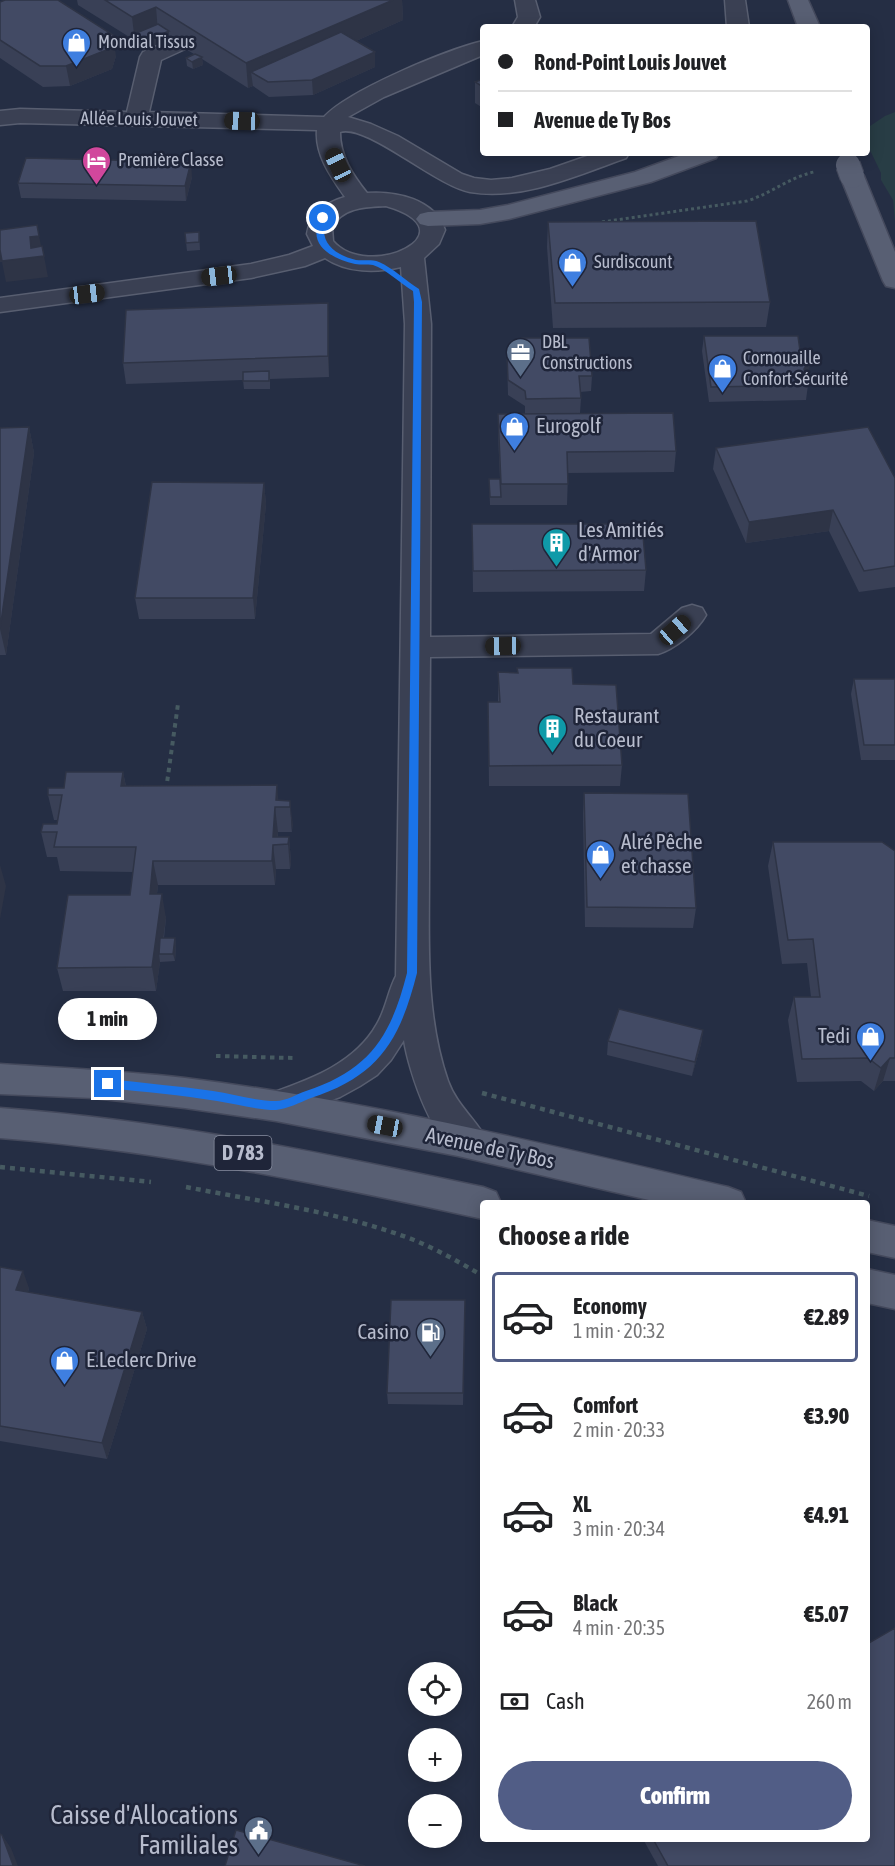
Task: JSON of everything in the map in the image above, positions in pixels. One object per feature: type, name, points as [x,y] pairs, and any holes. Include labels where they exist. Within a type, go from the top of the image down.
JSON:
[{"type":"main road","points":[[793,24],[797,0]]},
{"type":"main road","points":[[797,0],[808,24]]},
{"type":"main road","points":[[814,0],[817,24]]},
{"type":"main road","points":[[428,219],[480,217],[509,212],[643,177],[700,156]]},
{"type":"main road","points":[[848,165],[895,281]]},
{"type":"main road","name":"Avenue de Ty Bos","points":[[0,1079],[177,1090],[278,1105],[470,1142],[715,1200]]},
{"type":"main road","name":"D 783","points":[[0,1123],[55,1126],[160,1139],[276,1158],[480,1202]]},
{"type":"main road","points":[[870,1237],[895,1242]]},
{"type":"main road","points":[[870,1287],[895,1292]]},
{"type":"street","points":[[525,0],[529,17],[525,24]]},
{"type":"street","points":[[735,3],[738,24]]},
{"type":"street","points":[[137,118],[151,57],[177,44]]},
{"type":"street","points":[[360,200],[350,188],[330,148],[328,140],[331,122],[338,114],[355,103],[480,48]]},
{"type":"street","name":"Allée Louis Jouvet","points":[[10,111],[137,118],[349,124],[375,131],[454,179],[480,188],[509,186],[608,156]]},
{"type":"street","points":[[386,199],[404,203],[419,209],[428,219],[432,227],[427,244],[412,256],[399,261],[376,264],[349,260],[327,249],[320,239],[319,228],[323,218],[334,209],[360,200],[386,199]]},
{"type":"street","points":[[0,306],[251,271],[296,261],[327,249]]},
{"type":"street","points":[[412,256],[418,335],[412,973],[427,1068],[446,1115],[470,1142]]},
{"type":"street","points":[[376,264],[416,290]]},
{"type":"street","points":[[415,647],[658,644],[692,615]]},
{"type":"street","points":[[278,1105],[318,1092],[347,1078],[370,1062],[392,1031],[403,1009],[412,973]]},
{"type":"path","points":[[591,223],[747,201],[770,194],[794,177],[818,171]]},
{"type":"path","points":[[165,801],[178,704]]},
{"type":"path","points":[[207,1055],[296,1058]]},
{"type":"path","points":[[475,1089],[508,1101],[876,1198]]},
{"type":"path","points":[[0,1167],[160,1183]]},
{"type":"path","points":[[183,1187],[380,1227],[424,1243],[480,1274]]},
{"type":"shaded area","points":[[895,112],[895,222],[893,200],[881,180],[881,173],[870,150],[870,126]]},
{"type":"building","points":[[5,0],[58,0],[113,35],[109,49],[66,66],[40,66],[0,40],[0,2]]},
{"type":"building","points":[[105,0],[393,0],[246,63],[156,7],[132,17]]},
{"type":"building","points":[[158,24],[169,31],[146,41],[134,34]]},
{"type":"building","points":[[341,32],[375,52],[312,80],[268,82],[251,72]]},
{"type":"building","points":[[195,54],[202,57],[192,62],[186,58]]},
{"type":"building","points":[[26,158],[191,162],[185,186],[18,183]]},
{"type":"building","points":[[756,221],[770,302],[555,303],[548,222]]},
{"type":"building","points":[[37,225],[39,236],[30,237],[31,248],[42,246],[44,256],[2,261],[0,230]]},
{"type":"building","points":[[199,232],[199,242],[186,243],[185,233]]},
{"type":"building","points":[[328,303],[328,356],[123,363],[126,310]]},
{"type":"building","points":[[704,336],[798,336],[800,351],[812,355],[804,369],[808,385],[711,387]]},
{"type":"building","points":[[522,338],[589,338],[592,376],[579,376],[581,398],[526,399],[525,391],[508,380],[507,356],[523,355]]},
{"type":"building","points":[[269,371],[269,381],[243,381],[243,372]]},
{"type":"building","points":[[673,413],[676,451],[567,452],[568,484],[501,484],[498,414]]},
{"type":"building","points":[[29,427],[0,629],[0,428]]},
{"type":"building","points":[[868,427],[895,478],[895,566],[864,571],[833,510],[749,522],[716,448]]},
{"type":"building","points":[[489,479],[500,479],[501,497],[490,497]]},
{"type":"building","points":[[152,482],[264,483],[253,598],[135,598]]},
{"type":"building","points":[[472,524],[642,524],[646,570],[473,571]]},
{"type":"building","name":"Restaurant du Coeur","points":[[517,668],[572,668],[573,684],[616,685],[622,765],[489,766],[488,702],[500,702],[498,672],[518,673]]},
{"type":"building","points":[[854,679],[895,679],[895,745],[864,745]]},
{"type":"building","points":[[66,772],[123,772],[121,786],[277,785],[276,800],[290,801],[290,807],[275,807],[273,837],[289,837],[288,844],[273,845],[272,861],[153,861],[150,894],[162,894],[152,967],[57,968],[68,895],[130,895],[136,847],[54,847],[57,832],[41,832],[43,824],[57,824],[62,795],[48,795],[48,788],[64,788]]},
{"type":"building","points":[[584,793],[688,794],[696,908],[587,907]]},
{"type":"building","points":[[773,842],[882,842],[895,851],[895,1058],[890,1058],[881,1068],[868,1058],[802,1059],[794,997],[820,997],[813,939],[788,940]]},
{"type":"building","points":[[160,938],[175,938],[173,954],[159,954]]},
{"type":"building","points":[[619,1009],[703,1030],[695,1062],[608,1041]]},
{"type":"building","name":"E.Leclerc Drive","points":[[0,1267],[23,1271],[16,1290],[142,1312],[102,1443],[0,1426]]},
{"type":"building","points":[[391,1300],[465,1300],[463,1393],[387,1393]]},
{"type":"building","points":[[895,1628],[895,1866],[668,1866],[655,1842],[870,1842],[870,1642]]},
{"type":"building","points":[[236,1830],[365,1866],[225,1866]]},
{"type":"building","name":"Caisse d'Allocations Familiales","points":[[0,1834],[2,1835],[13,1866],[0,1866]]},
{"type":"place","name":"Mondial Tissus","points":[[77,68]]},
{"type":"place","name":"Première Classe","points":[[97,186]]},
{"type":"place","name":"Surdiscount","points":[[573,288]]},
{"type":"place","name":"DBL Constructions","points":[[521,378]]},
{"type":"place","name":"Cornouaille Confort Sécurité","points":[[722,394]]},
{"type":"place","name":"Eurogolf","points":[[515,452]]},
{"type":"place","name":"Les Amitiés d'Armor","points":[[557,568]]},
{"type":"place","name":"Restaurant du Coeur","points":[[553,754]]},
{"type":"place","name":"Alré Pêche et chasse","points":[[600,880]]},
{"type":"place","name":"Tedi","points":[[871,1062]]},
{"type":"place","name":"Casino","points":[[430,1358]]},
{"type":"place","name":"E.Leclerc Drive","points":[[65,1386]]},
{"type":"place","name":"Caisse d'Allocations Familiales","points":[[259,1856]]},
{"type":"route","points":[[108,1084],[177,1090],[278,1105],[318,1092],[364,1068],[376,1056],[403,1009],[412,973],[418,302],[416,290],[376,264],[340,257],[327,249],[320,239],[319,228],[323,218]]}]
